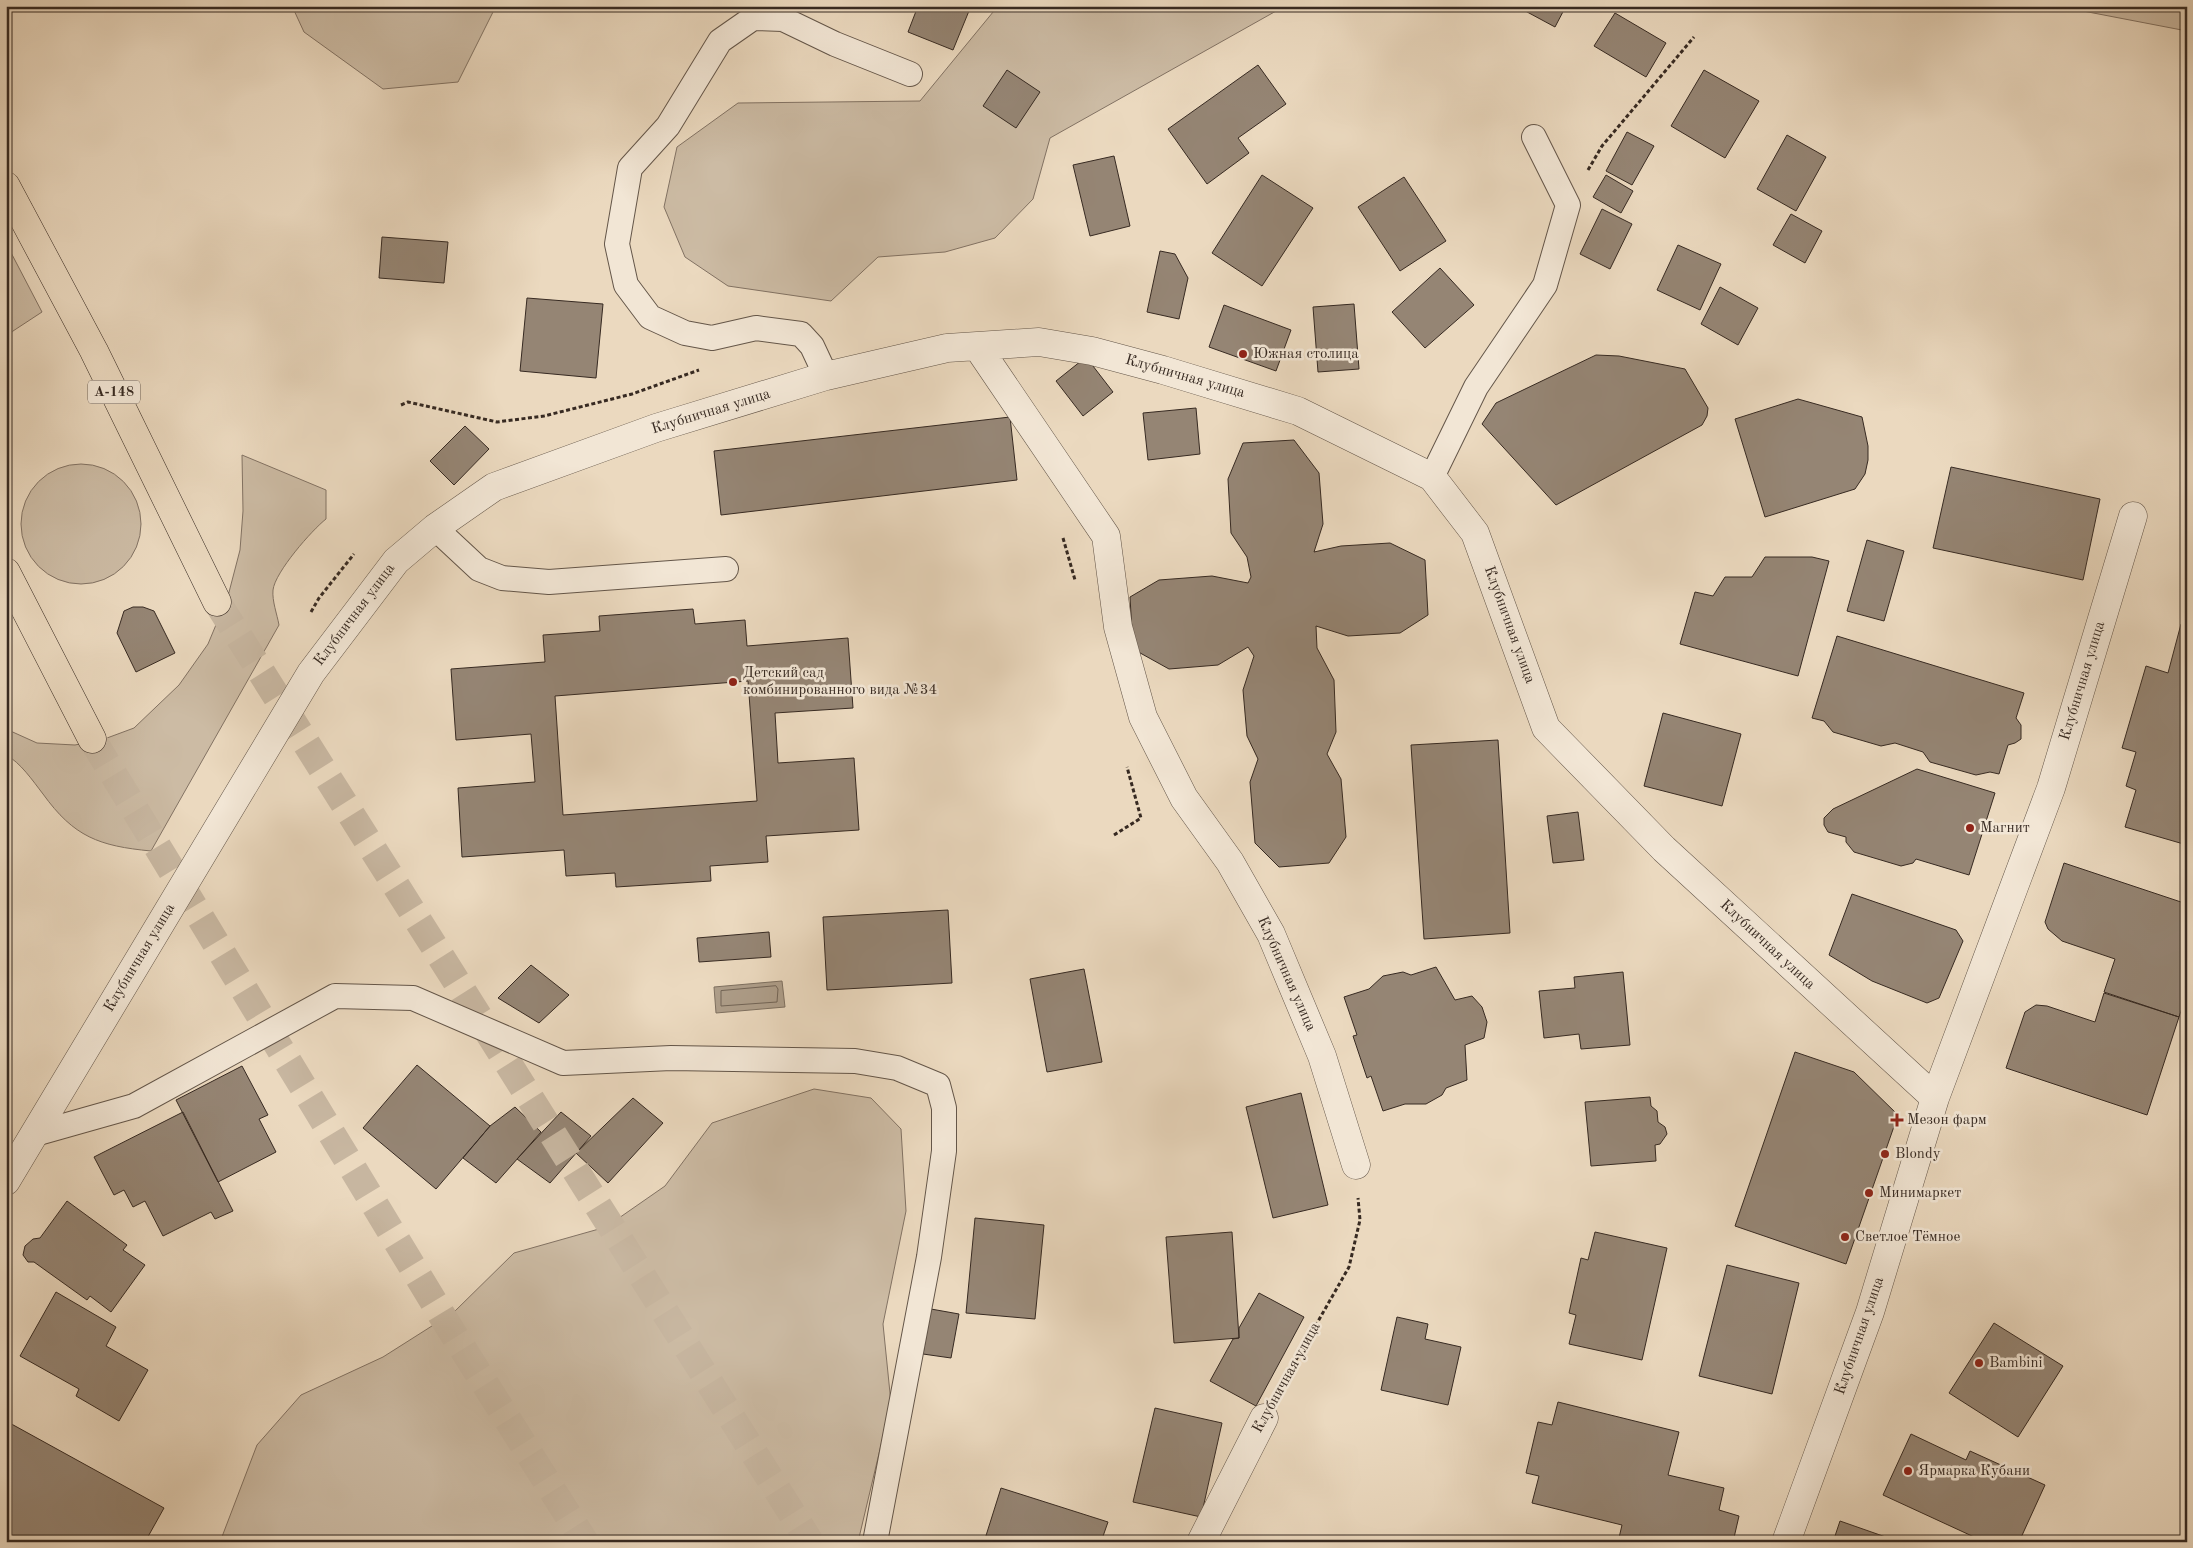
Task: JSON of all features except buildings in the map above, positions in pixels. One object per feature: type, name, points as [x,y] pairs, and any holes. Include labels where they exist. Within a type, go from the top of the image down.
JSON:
[{"type":"main road","name":"А-148","points":[[6,186],[98,360],[217,602]]},
{"type":"main road","points":[[6,572],[92,740]]},
{"type":"street","name":"Клубничная улица","points":[[6,1181],[311,673],[396,561],[435,528],[494,487],[656,428],[826,376],[947,348],[1039,342],[1092,351],[1298,410],[1432,477],[1475,533],[1546,728],[1664,849],[1935,1098]]},
{"type":"street","name":"Клубничная улица","points":[[977,346],[1106,536],[1118,628],[1143,717],[1184,798],[1230,862],[1271,934],[1322,1056],[1356,1165]]},
{"type":"street","name":"Клубничная улица","points":[[1786,1542],[1870,1312],[1935,1098],[2050,788],[2133,516]]},
{"type":"street","name":"Клубничная улица","points":[[1201,1542],[1264,1418]]},
{"type":"lane","points":[[826,376],[812,346],[801,334],[756,328],[712,338],[685,333],[650,317],[626,285],[617,244],[630,168],[668,126],[720,41],[753,18],[783,19],[835,44],[910,74]]},
{"type":"lane","points":[[1432,477],[1476,387],[1544,285],[1568,205],[1534,138]]},
{"type":"lane","points":[[435,528],[479,569],[502,578],[549,582],[726,569]]},
{"type":"lane","points":[[35,1134],[134,1106],[335,996],[413,998],[563,1062],[671,1058],[855,1061],[896,1068],[938,1085],[944,1108],[941,1171],[929,1257],[875,1542]]},
{"type":"path","points":[[1568,205],[1602,146],[1694,37]]},
{"type":"path","points":[[401,405],[408,402],[498,422],[507,421],[544,416],[632,394],[707,367]]},
{"type":"path","points":[[1114,835],[1141,818]]},
{"type":"path","name":"Клубничная улица","points":[[1264,1418],[1349,1267],[1360,1220],[1356,1165]]},
{"type":"shaded area","points":[[292,6],[496,6],[458,82],[383,89],[304,32]]},
{"type":"shaded area","points":[[998,6],[1285,6],[1050,138],[1033,199],[995,238],[945,252],[878,257],[831,301],[728,286],[685,257],[664,207],[677,147],[738,103],[920,101]]},
{"type":"shaded area","points":[[2057,6],[2187,6],[2187,31]]},
{"type":"shaded area","points":[[6,243],[42,312],[13,331],[6,339]]},
{"type":"shaded area","points":[[242,455],[326,490],[326,519],[312,532],[287,563],[275,582],[273,594],[279,625],[151,851],[102,842],[77,830],[54,809],[21,767],[6,755],[6,729],[37,743],[75,745],[107,738],[134,728],[179,685],[208,644],[228,596],[240,550],[243,511]]},
{"type":"shaded area","points":[[81,464],[93,465],[104,469],[114,474],[123,482],[131,491],[136,501],[140,512],[140,536],[136,547],[131,557],[123,566],[114,574],[104,579],[93,583],[81,584],[69,583],[58,579],[48,574],[39,566],[31,557],[26,547],[22,536],[21,524],[22,512],[26,501],[31,491],[39,482],[48,474],[58,469],[69,465]]},
{"type":"shaded area","points":[[814,1089],[871,1098],[901,1129],[906,1211],[883,1324],[891,1403],[858,1542],[220,1542],[257,1445],[301,1395],[383,1357],[454,1312],[514,1253],[606,1227],[665,1186],[712,1123]]},
{"type":"water","points":[[782,981],[785,1007],[716,1013],[714,987]]},
{"type":"tunnel","points":[[217,602],[810,1542]]},
{"type":"tunnel","points":[[92,739],[449,1327],[585,1542]]},
{"type":"place","name":"Южная столица","points":[[1243,354]]},
{"type":"place","name":"Детский сад комбинированного вида №34","points":[[733,682]]},
{"type":"place","name":"Магнит","points":[[1970,828]]},
{"type":"place","name":"Мезон фарм","points":[[1897,1120]]},
{"type":"place","name":"Blondy","points":[[1885,1154]]},
{"type":"place","name":"Минимаркет","points":[[1869,1193]]},
{"type":"place","name":"Светлое Тёмное","points":[[1845,1237]]},
{"type":"place","name":"Bambini","points":[[1979,1363]]},
{"type":"place","name":"Ярмарка Кубани","points":[[1908,1471]]}]
